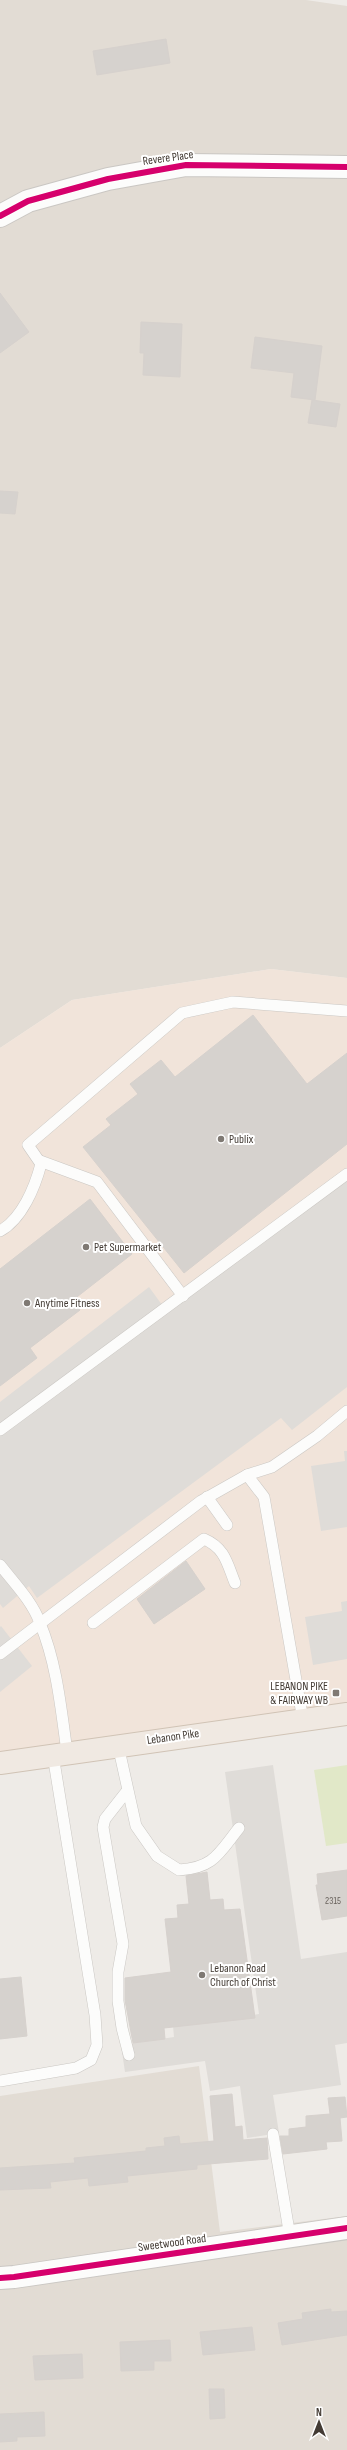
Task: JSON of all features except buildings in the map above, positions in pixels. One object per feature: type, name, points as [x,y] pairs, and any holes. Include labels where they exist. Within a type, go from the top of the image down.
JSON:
[{"type":"main road","name":"Lebanon Pike","points":[[0,1763],[118,1745],[347,1714]]},
{"type":"street","name":"Revere Place","points":[[0,216],[36,199],[108,179],[186,165],[347,168]]},
{"type":"street","name":"Sweetwood Road","points":[[0,2278],[347,2228]]},
{"type":"lane","points":[[0,1231],[9,1226],[23,1207],[37,1179],[42,1164],[28,1145],[182,1013],[233,1002],[347,1011]]},
{"type":"lane","points":[[40,1161],[97,1182],[183,1296]]},
{"type":"lane","points":[[0,1430],[347,1174]]},
{"type":"lane","points":[[0,1654],[40,1622],[207,1497],[247,1475],[272,1467],[347,1412]]},
{"type":"lane","points":[[247,1475],[264,1497],[303,1720]]},
{"type":"lane","points":[[207,1497],[227,1525]]},
{"type":"lane","points":[[93,1623],[204,1539],[215,1544],[223,1554],[235,1583]]},
{"type":"lane","points":[[0,1564],[26,1598],[40,1622],[57,1678],[60,1754],[95,2015],[97,2045],[91,2060],[76,2068],[0,2081]]},
{"type":"lane","points":[[118,1745],[136,1826],[143,1839],[157,1856],[179,1870],[204,1866],[216,1857],[239,1828]]},
{"type":"lane","points":[[127,1791],[105,1819],[103,1827],[123,1944],[118,1972],[121,2021],[129,2054]]},
{"type":"lane","points":[[273,2134],[290,2237]]},
{"type":"shaded area","points":[[0,0],[306,0],[347,6],[347,978],[271,969],[72,1000],[0,1048]]},
{"type":"shaded area","points":[[271,969],[347,978],[347,1714],[0,1763],[0,1048],[72,1000]]},
{"type":"shaded area","points":[[347,1174],[347,1387],[292,1430],[281,1418],[37,1598],[29,1586],[3,1608],[0,1604],[0,1402],[149,1287],[165,1309]]},
{"type":"shaded area","points":[[344,1451],[347,1451],[347,1527],[321,1531],[311,1466],[345,1461]]},
{"type":"shaded area","points":[[347,1601],[347,1659],[313,1665],[305,1617],[342,1611],[341,1602]]},
{"type":"shaded area","points":[[1,1626],[32,1666],[0,1692],[0,1627]]},
{"type":"shaded area","points":[[273,1765],[301,1959],[347,1952],[347,2043],[335,2045],[341,2085],[273,2095],[279,2133],[247,2138],[240,2086],[210,2091],[205,2061],[125,2072],[121,2045],[174,2037],[173,2026],[259,2014],[225,1772]]},
{"type":"shaded area","points":[[199,2066],[220,2232],[347,2216],[347,2450],[0,2450],[0,2096]]},
{"type":"green space","points":[[347,1765],[347,1843],[326,1846],[314,1770]]},
{"type":"cycle path","points":[[0,216],[28,201],[108,179],[186,165],[347,167]]},
{"type":"cycle path","points":[[0,2278],[347,2228]]},
{"type":"place","name":"Publix","points":[[221,1139]]},
{"type":"place","name":"Pet Supermarket","points":[[86,1247]]},
{"type":"place","name":"Anytime Fitness","points":[[27,1303]]},
{"type":"place","name":"LEBANON PIKE & FAIRWAY WB","points":[[336,1693]]},
{"type":"place","name":"Lebanon Road Church of Christ","points":[[202,1975]]}]
